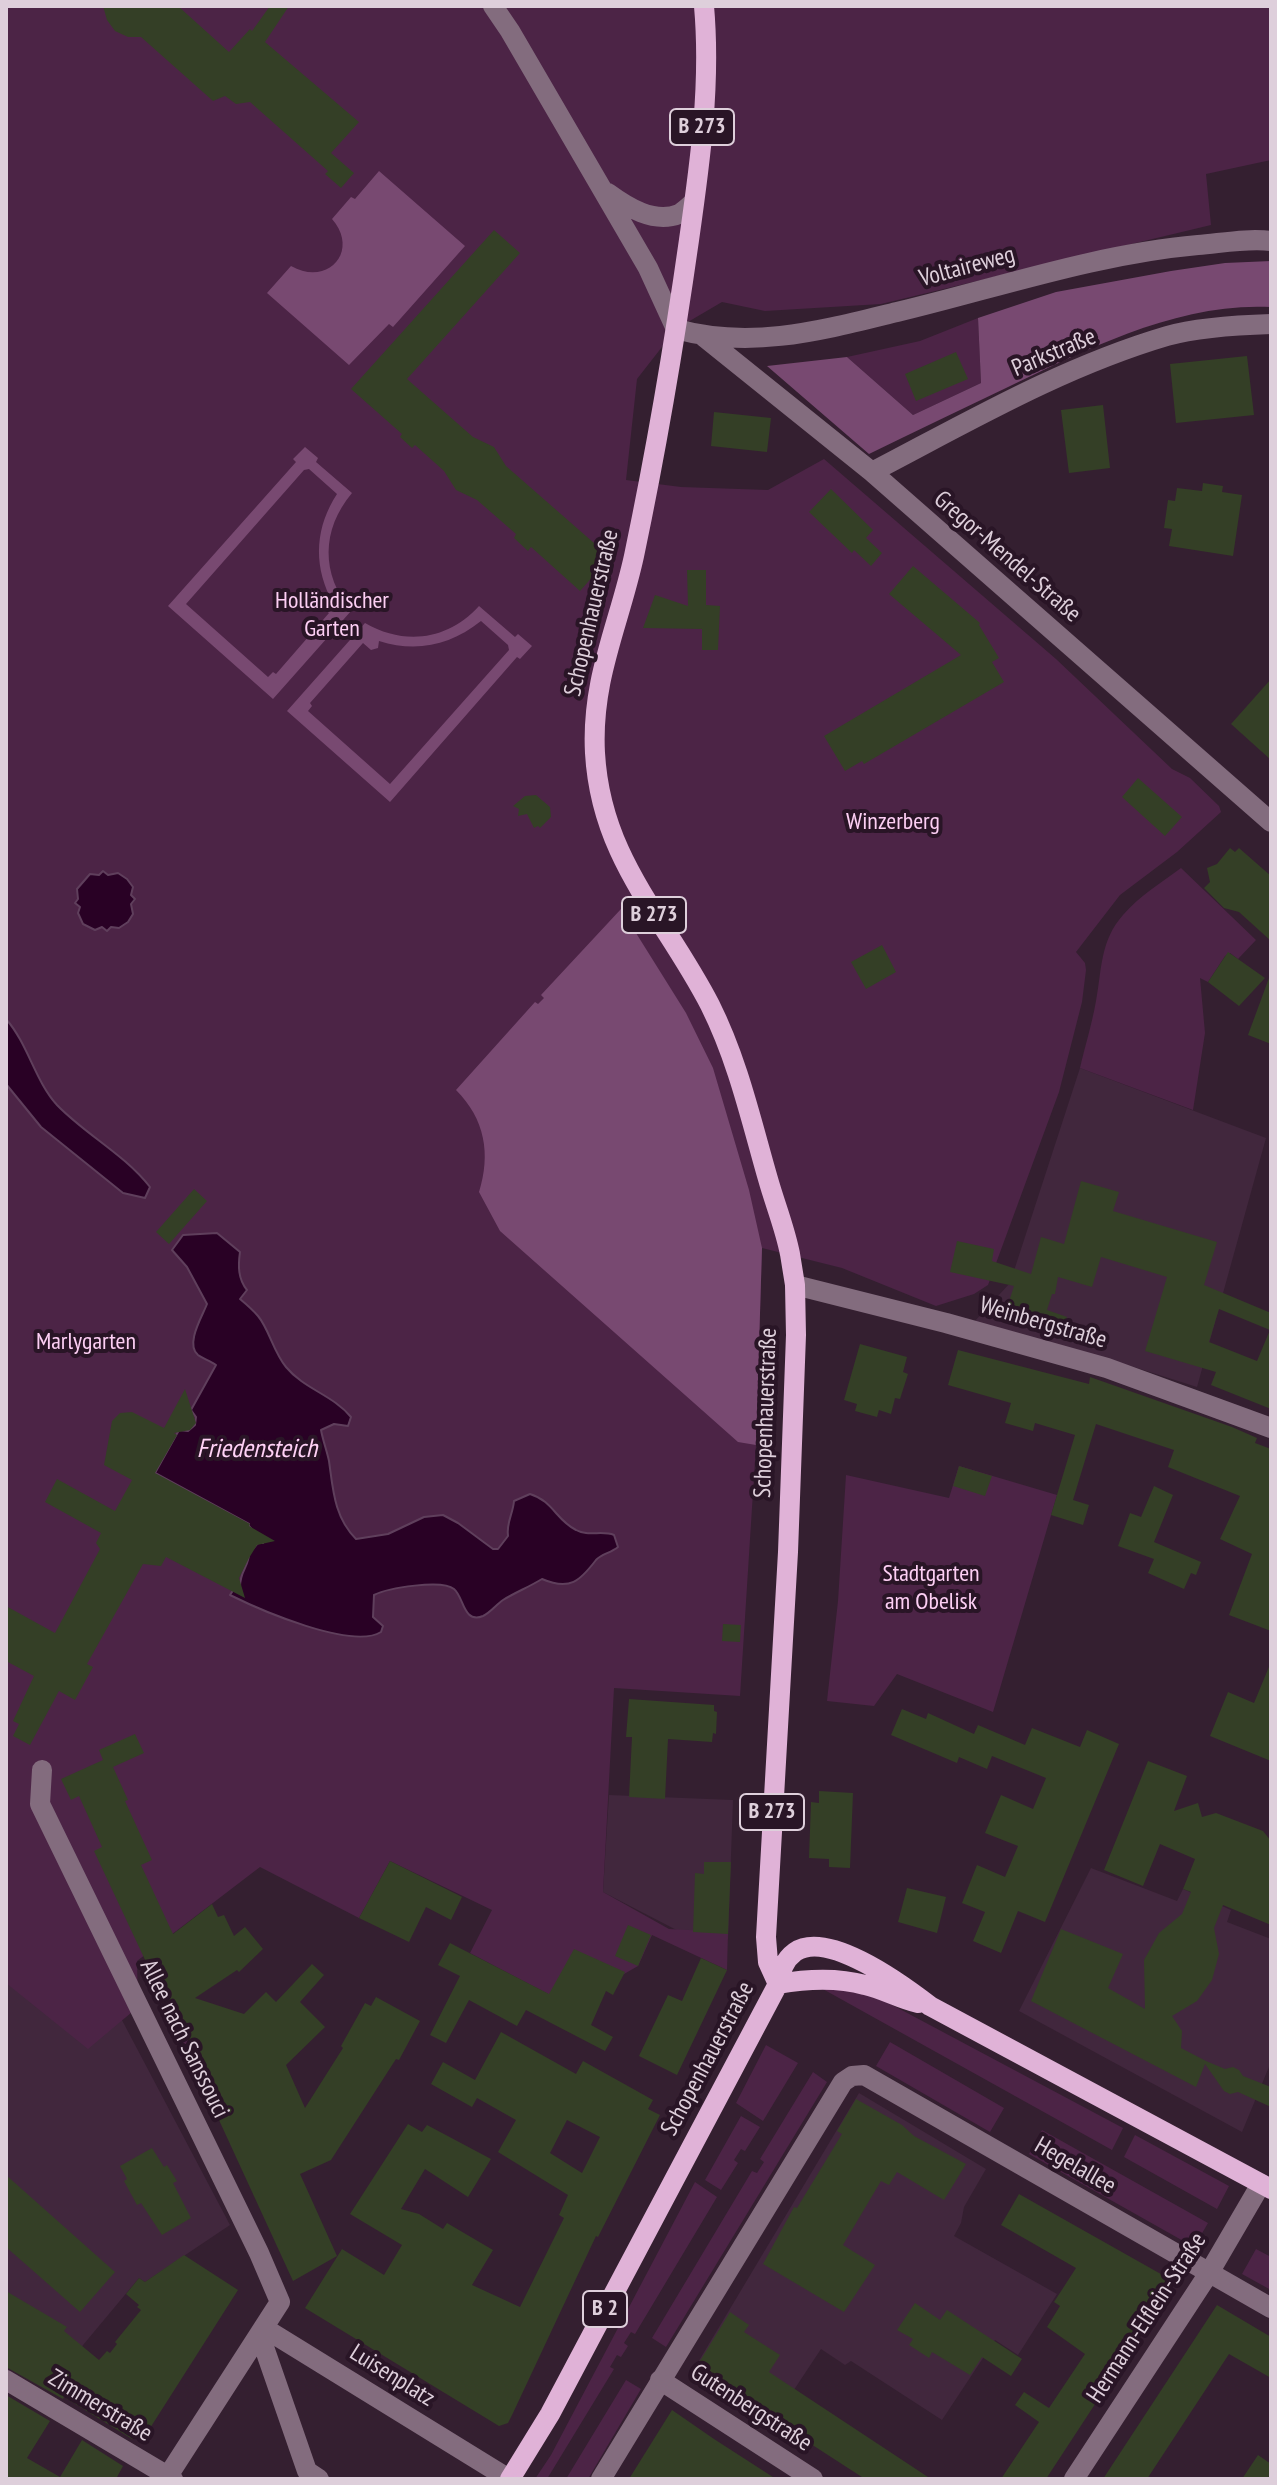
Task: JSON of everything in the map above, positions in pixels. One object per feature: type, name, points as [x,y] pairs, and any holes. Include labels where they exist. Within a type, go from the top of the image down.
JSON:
[{"type":"main road","name":"B 273","points":[[676,329],[694,202],[708,52],[704,6]]},
{"type":"main road","name":"Schopenhauerstraße","points":[[499,2477],[550,2414],[778,1984],[768,1962],[766,1937],[788,1552],[795,1285],[785,1230],[736,1066],[697,982],[626,868],[608,824],[598,781],[594,726],[604,657],[632,564],[676,329]]},
{"type":"main road","name":"B 2","points":[[930,2006],[903,2000],[866,1985],[838,1980],[798,1980],[778,1984],[783,1964],[803,1947],[815,1946],[864,1962],[893,1978],[930,2006],[1266,2187]]},
{"type":"street","points":[[493,6],[648,268],[676,329]]},
{"type":"street","points":[[602,189],[631,209],[649,214],[678,214],[694,202]]},
{"type":"street","name":"Voltaireweg","points":[[676,329],[704,337],[753,339],[805,335],[1037,275],[1164,248],[1271,241]]},
{"type":"street","name":"Parkstraße","points":[[872,472],[1063,373],[1170,335],[1271,324]]},
{"type":"street","name":"Gregor-Mendel-Straße","points":[[704,337],[872,472],[1271,822]]},
{"type":"street","name":"Weinbergstraße","points":[[795,1285],[1107,1368],[1271,1428]]},
{"type":"street","name":"Allee nach Sanssouci","points":[[42,1770],[40,1804],[280,2302],[264,2338]]},
{"type":"street","name":"Hegelallee","points":[[660,2380],[843,2082],[852,2076],[864,2075],[1271,2308]]},
{"type":"street","name":"Hermann-Elflein-Straße","points":[[1074,2479],[1266,2187]]},
{"type":"street","points":[[264,2338],[309,2476]]},
{"type":"street","points":[[169,2478],[264,2338]]},
{"type":"street","name":"Luisenplatz","points":[[264,2338],[499,2477]]},
{"type":"street","name":"Zimmerstraße","points":[[6,2380],[169,2478]]},
{"type":"street","points":[[601,2479],[660,2380]]},
{"type":"street","name":"Gutenbergstraße","points":[[660,2380],[813,2479]]},
{"type":"shaded area","points":[[1080,1068],[1266,1138],[1197,1387],[974,1322],[1010,1283]]},
{"type":"shaded area","points":[[609,1795],[733,1800],[728,1939],[692,1938],[603,1892]]},
{"type":"shaded area","points":[[1091,1868],[1177,1901],[1183,1889],[1231,1910],[1227,1922],[1271,1939],[1271,2062],[1242,2132],[1019,2011]]},
{"type":"shaded area","points":[[6,1979],[114,2005],[230,2225],[145,2282],[139,2278],[48,2387],[6,2363]]},
{"type":"shaded area","points":[[859,2093],[986,2169],[964,2207],[954,2236],[1057,2294],[1018,2355],[995,2340],[942,2420],[851,2361],[845,2365],[821,2349],[774,2420],[694,2369]]},
{"type":"green space","points":[[6,6],[1271,6],[1271,160],[1206,174],[1211,225],[881,304],[765,311],[722,302],[676,329],[637,379],[626,480],[681,487],[768,490],[824,459],[1056,659],[1172,769],[1190,778],[1219,806],[1221,812],[1177,852],[1120,895],[1076,952],[1085,963],[1086,970],[1082,1002],[1059,1092],[988,1285],[974,1294],[936,1306],[842,1268],[762,1248],[756,1445],[740,1696],[614,1688],[603,1892],[669,1929],[728,1932],[727,1970],[652,1935],[638,1966],[624,1974],[550,1995],[470,1953],[492,1910],[390,1861],[359,1918],[260,1867],[137,1961],[138,2007],[88,2049],[6,1983]]},
{"type":"green space","points":[[379,171],[465,246],[393,327],[389,324],[349,365],[267,293],[291,266],[317,272],[328,269],[336,262],[343,243],[332,219],[351,197],[355,199]]},
{"type":"green space","points":[[1271,261],[1271,307],[1237,307],[1202,312],[1134,331],[1069,358],[869,454],[767,366],[847,357],[913,415],[981,383],[978,318],[1056,292],[1225,263]]},
{"type":"green space","points":[[978,318],[981,383],[913,415],[847,357],[920,341]]},
{"type":"green space","name":"Holländischer Garten","points":[[305,447],[318,458],[316,462],[352,493],[335,522],[329,552],[334,582],[351,611],[273,699],[168,606],[296,462],[293,459]],"holes":[[[309,469],[337,494],[325,519],[319,544],[321,571],[330,597],[323,600],[321,607],[329,613],[276,674],[273,672],[268,677],[186,604],[304,470]]]},
{"type":"green space","points":[[479,606],[515,637],[518,634],[532,646],[520,659],[517,657],[390,802],[287,711],[365,623],[395,635],[410,637],[440,632],[467,617]],"holes":[[[481,621],[508,645],[509,650],[390,784],[308,711],[312,706],[310,703],[363,643],[371,650],[378,648],[379,641],[407,646],[433,644],[458,636]]]},
{"type":"green space","points":[[1181,868],[1256,940],[1238,959],[1230,953],[1225,956],[1208,982],[1200,978],[1205,1033],[1193,1110],[1080,1068],[1103,956],[1115,925],[1136,902]]},
{"type":"green space","points":[[621,909],[686,1013],[713,1068],[749,1190],[762,1248],[756,1445],[738,1442],[500,1231],[479,1192],[485,1164],[483,1138],[474,1113],[456,1090],[535,1002],[538,1004],[544,998],[541,995]]},
{"type":"green space","name":"Stadtgarten am Obelisk","points":[[959,1466],[1057,1495],[993,1712],[897,1674],[874,1706],[827,1701],[838,1601],[846,1475],[949,1498]]},
{"type":"green space","points":[[821,1988],[866,1991],[1123,2128],[1112,2150]]},
{"type":"green space","points":[[180,2015],[191,2036],[187,2038],[204,2066],[196,2070],[172,2019]]},
{"type":"green space","points":[[890,2042],[1004,2108],[990,2132],[876,2066]]},
{"type":"green space","points":[[766,2045],[798,2063],[763,2121],[736,2103]]},
{"type":"green space","points":[[813,2072],[827,2082],[666,2347],[652,2338],[752,2171],[757,2173],[764,2162],[760,2159]]},
{"type":"green space","points":[[741,2116],[760,2127],[745,2151],[741,2149],[734,2160],[738,2163],[721,2190],[705,2180]]},
{"type":"green space","points":[[1042,2130],[1208,2223],[1194,2247],[1029,2154]]},
{"type":"green space","points":[[1135,2135],[1229,2186],[1217,2209],[1124,2157]]},
{"type":"green space","points":[[695,2182],[717,2197],[635,2334],[631,2332],[624,2343],[628,2346],[621,2357],[617,2355],[610,2367],[614,2369],[547,2479],[535,2479],[551,2455]]},
{"type":"green space","points":[[1256,2249],[1271,2257],[1271,2290],[1242,2274]]},
{"type":"green space","points":[[626,2380],[641,2389],[588,2479],[566,2479]]},
{"type":"water","points":[[103,871],[108,875],[118,873],[127,879],[133,887],[131,895],[135,899],[131,904],[133,914],[128,922],[107,931],[102,927],[95,930],[83,924],[78,913],[80,907],[75,903],[78,899],[77,889],[90,874],[99,875]]},
{"type":"water","points":[[6,1019],[49,1095],[68,1116],[140,1175],[150,1187],[145,1198],[123,1193],[41,1127],[6,1084]]},
{"type":"water","name":"Friedensteich","points":[[217,1233],[240,1252],[239,1272],[247,1290],[240,1299],[262,1321],[286,1367],[351,1417],[348,1426],[334,1424],[321,1430],[339,1512],[356,1539],[388,1534],[424,1517],[443,1515],[493,1549],[498,1549],[508,1536],[514,1501],[530,1494],[544,1501],[576,1530],[614,1535],[618,1547],[598,1558],[574,1582],[560,1584],[542,1579],[503,1600],[486,1615],[476,1617],[468,1613],[457,1593],[448,1586],[402,1587],[381,1592],[374,1595],[373,1617],[383,1626],[381,1632],[367,1636],[349,1636],[306,1626],[230,1595],[240,1587],[249,1553],[258,1543],[263,1543],[249,1524],[155,1473],[179,1430],[188,1431],[195,1425],[196,1417],[191,1410],[216,1365],[194,1350],[194,1337],[207,1304],[187,1267],[172,1250],[183,1235]]},
{"type":"building","points":[[103,6],[178,6],[229,52],[250,29],[252,31],[270,6],[289,6],[265,42],[359,122],[331,153],[354,173],[341,188],[325,174],[328,171],[250,102],[236,104],[225,96],[213,101],[141,37],[128,37],[115,31],[107,20]]},
{"type":"building","points":[[494,230],[520,253],[407,379],[473,437],[494,447],[506,466],[610,557],[580,591],[531,547],[528,551],[514,538],[516,534],[477,500],[456,490],[444,471],[415,445],[412,448],[400,437],[402,434],[351,389]]},
{"type":"building","points":[[956,352],[968,379],[916,401],[905,374]]},
{"type":"building","points":[[1247,356],[1254,415],[1176,423],[1170,364]]},
{"type":"building","points":[[1103,405],[1110,468],[1069,473],[1061,410]]},
{"type":"building","points":[[714,412],[771,418],[767,452],[711,446]]},
{"type":"building","points":[[1203,483],[1223,486],[1222,492],[1242,495],[1233,556],[1169,546],[1172,529],[1164,528],[1168,500],[1175,501],[1177,488],[1202,491]]},
{"type":"building","points":[[831,489],[873,530],[866,538],[882,553],[871,566],[854,550],[852,553],[809,512]]},
{"type":"building","points":[[913,566],[980,623],[999,658],[992,662],[1004,682],[864,764],[862,761],[845,771],[824,736],[961,655],[889,594]]},
{"type":"building","points":[[687,570],[706,570],[706,605],[720,606],[718,650],[702,650],[702,629],[643,628],[655,595],[688,606]]},
{"type":"building","points":[[1271,679],[1271,760],[1231,724]]},
{"type":"building","points":[[1138,778],[1182,817],[1165,836],[1122,797]]},
{"type":"building","points":[[536,795],[550,807],[551,817],[540,828],[534,828],[527,814],[518,816],[519,809],[513,806],[525,796]]},
{"type":"building","points":[[1230,848],[1235,852],[1239,848],[1271,876],[1271,941],[1239,912],[1224,908],[1204,888],[1210,882],[1207,868],[1217,864]]},
{"type":"building","points":[[882,945],[896,972],[866,989],[851,962]]},
{"type":"building","points":[[1228,952],[1265,978],[1239,1006],[1208,982]]},
{"type":"building","points":[[1271,979],[1271,1044],[1248,1035]]},
{"type":"building","points":[[1081,1181],[1119,1192],[1113,1211],[1217,1242],[1204,1285],[1271,1313],[1271,1409],[1211,1385],[1216,1372],[1145,1351],[1167,1277],[1101,1257],[1092,1287],[1058,1277],[1055,1294],[1052,1294],[1047,1310],[1067,1317],[1060,1339],[1003,1320],[1014,1286],[950,1272],[957,1241],[994,1249],[992,1261],[1031,1274],[1041,1237],[1064,1244]],"holes":[[[1219,1309],[1270,1330],[1257,1361],[1209,1342]]]},
{"type":"building","points":[[194,1189],[207,1201],[169,1244],[156,1232]]},
{"type":"building","points":[[860,1344],[907,1357],[903,1372],[908,1374],[900,1399],[895,1398],[891,1414],[879,1410],[877,1417],[855,1411],[857,1404],[844,1400]]},
{"type":"building","points":[[958,1350],[1089,1384],[1090,1377],[1232,1427],[1257,1438],[1255,1443],[1271,1449],[1271,1631],[1229,1615],[1252,1554],[1220,1539],[1240,1496],[1168,1467],[1174,1450],[1096,1424],[1073,1500],[1089,1505],[1083,1525],[1051,1515],[1075,1435],[1035,1423],[1033,1431],[1005,1423],[1011,1403],[948,1385]]},
{"type":"building","points":[[185,1389],[196,1423],[190,1430],[174,1433],[177,1435],[155,1473],[250,1524],[275,1541],[257,1545],[249,1558],[239,1578],[245,1598],[166,1557],[161,1566],[143,1564],[87,1664],[93,1667],[75,1700],[59,1691],[30,1745],[13,1736],[19,1724],[13,1721],[34,1676],[6,1661],[6,1606],[55,1633],[100,1549],[96,1543],[101,1533],[45,1502],[57,1479],[115,1511],[132,1480],[104,1465],[112,1421],[120,1413],[132,1412],[164,1428]]},
{"type":"building","points":[[959,1466],[992,1476],[985,1496],[953,1486]]},
{"type":"building","points":[[1154,1486],[1173,1495],[1154,1542],[1201,1562],[1196,1575],[1191,1573],[1184,1589],[1148,1573],[1154,1559],[1118,1546],[1130,1513],[1141,1517]]},
{"type":"building","points":[[723,1624],[741,1625],[740,1642],[722,1641]]},
{"type":"building","points":[[1271,1662],[1271,1761],[1210,1736],[1228,1692],[1254,1703]]},
{"type":"building","points":[[629,1699],[714,1705],[717,1712],[716,1734],[713,1733],[712,1742],[668,1739],[665,1799],[629,1797],[632,1737],[626,1737]]},
{"type":"building","points":[[902,1709],[926,1719],[928,1713],[974,1734],[978,1725],[1025,1745],[1032,1728],[1080,1747],[1087,1730],[1119,1744],[1045,1922],[1018,1911],[1001,1953],[973,1941],[985,1912],[962,1903],[977,1865],[1005,1877],[1018,1846],[985,1833],[1001,1795],[1033,1809],[1046,1778],[992,1756],[987,1769],[959,1757],[957,1763],[891,1735]]},
{"type":"building","points":[[135,1734],[144,1753],[113,1767],[152,1860],[141,1865],[173,1934],[212,1904],[218,1917],[224,1915],[234,1936],[245,1927],[263,1949],[239,1972],[237,1970],[195,1998],[244,2014],[266,1992],[276,2002],[312,1964],[324,1975],[300,2002],[325,2027],[286,2065],[305,2108],[343,2048],[341,2046],[365,2003],[371,2006],[376,1997],[420,2021],[399,2060],[396,2059],[331,2160],[300,2174],[337,2256],[293,2281],[196,2070],[200,2068],[187,2038],[190,2036],[176,2007],[169,2011],[94,1851],[102,1847],[79,1796],[71,1800],[61,1779],[103,1760],[99,1750]]},
{"type":"building","points":[[1148,1761],[1187,1776],[1174,1811],[1198,1803],[1202,1817],[1216,1813],[1263,1831],[1271,1841],[1271,1925],[1223,1905],[1214,1928],[1219,1954],[1212,1980],[1197,2001],[1172,2016],[1182,2031],[1181,2048],[1225,2069],[1233,2067],[1243,2076],[1271,2087],[1271,2107],[1238,2092],[1230,2094],[1224,2091],[1205,2064],[1196,2087],[1031,2001],[1061,1929],[1123,1954],[1108,1988],[1145,2009],[1144,1960],[1159,1933],[1182,1914],[1191,1892],[1183,1889],[1195,1859],[1160,1844],[1143,1886],[1104,1870]]},
{"type":"building","points":[[819,1791],[853,1793],[850,1868],[829,1867],[829,1859],[809,1858],[811,1802],[819,1803]]},
{"type":"building","points":[[390,1861],[462,1897],[451,1920],[426,1907],[409,1942],[359,1918]]},
{"type":"building","points":[[704,1862],[731,1862],[728,1934],[693,1932],[695,1873],[704,1874]]},
{"type":"building","points":[[907,1888],[946,1897],[937,1933],[898,1922]]},
{"type":"building","points":[[628,1925],[651,1935],[638,1966],[615,1956]]},
{"type":"building","points":[[450,1943],[549,1994],[574,1949],[625,1972],[613,1995],[606,1991],[591,2025],[613,2037],[605,2051],[526,2010],[517,2026],[469,2000],[446,2043],[430,2035],[460,1976],[438,1965]]},
{"type":"building","points":[[701,1958],[727,1970],[677,2075],[639,2056],[668,1995],[682,2001]]},
{"type":"building","points":[[501,2032],[576,2074],[583,2061],[653,2100],[648,2109],[660,2115],[596,2236],[508,2423],[499,2426],[305,2308],[342,2249],[384,2275],[402,2245],[350,2214],[408,2124],[422,2132],[427,2125],[491,2159],[468,2197],[425,2169],[401,2209],[419,2214],[443,2229],[447,2223],[493,2250],[472,2285],[520,2307],[564,2218],[559,2215],[568,2195],[498,2152],[516,2120],[477,2098],[472,2107],[431,2084],[443,2062],[475,2080]],"holes":[[[567,2120],[600,2137],[582,2173],[550,2153]]]},
{"type":"building","points":[[856,2099],[966,2164],[944,2200],[897,2172],[889,2185],[881,2181],[843,2245],[875,2265],[844,2312],[763,2264],[794,2207],[797,2208],[842,2134],[837,2131]]},
{"type":"building","points":[[152,2148],[177,2181],[173,2183],[191,2218],[162,2235],[141,2203],[137,2205],[120,2166]]},
{"type":"building","points":[[6,2175],[115,2272],[80,2312],[6,2247]]},
{"type":"building","points":[[1019,2194],[1175,2282],[1046,2479],[1001,2479],[1039,2422],[1015,2405],[1024,2392],[1049,2408],[1085,2354],[1047,2327],[1060,2306],[1054,2302],[1076,2268],[1001,2225]]},
{"type":"building","points":[[184,2255],[238,2290],[145,2436],[132,2439],[64,2397],[6,2367],[6,2291],[67,2327],[64,2331],[99,2360],[107,2351],[110,2353],[141,2310],[126,2294],[139,2278],[145,2282]]},
{"type":"building","points":[[915,2303],[940,2320],[947,2310],[1022,2359],[1011,2376],[982,2357],[970,2375],[932,2352],[929,2358],[909,2345],[913,2339],[897,2330]]},
{"type":"building","points":[[1217,2305],[1271,2337],[1271,2378],[1229,2354],[1147,2479],[1103,2479]]},
{"type":"building","points":[[730,2312],[749,2325],[744,2332],[780,2355],[769,2372],[931,2479],[865,2479],[695,2369]]},
{"type":"building","points":[[6,2395],[50,2421],[27,2458],[60,2477],[82,2440],[123,2466],[116,2479],[6,2479]]},
{"type":"building","points":[[672,2410],[714,2439],[776,2479],[629,2479]]},
{"type":"building","points":[[1258,2455],[1271,2464],[1267,2479],[1242,2479]]},
{"type":"park label","name":"Winzerberg","points":[[893,822]]},
{"type":"park label","name":"Marlygarten","points":[[86,1342]]}]
